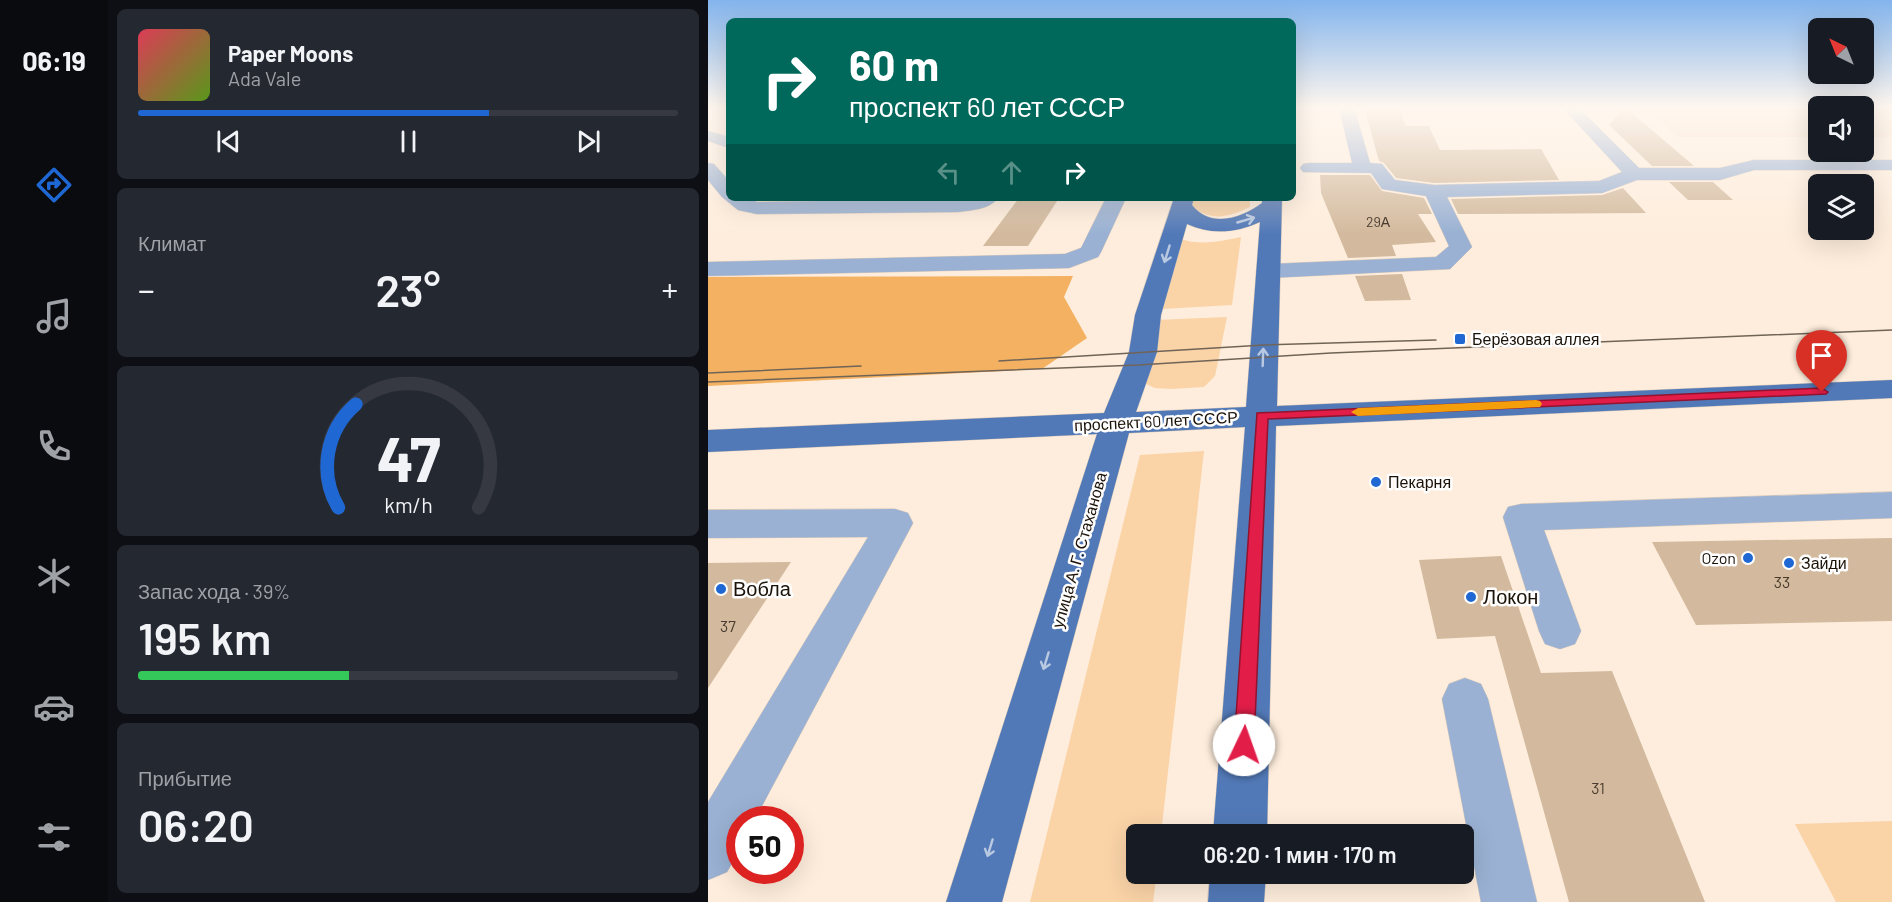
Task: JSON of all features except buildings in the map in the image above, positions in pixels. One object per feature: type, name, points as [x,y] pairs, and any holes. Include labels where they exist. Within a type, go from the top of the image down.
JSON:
[{"type":"main road","points":[[1183,202],[1194,220],[1216,226],[1245,222],[1261,215],[1272,202]]},
{"type":"main road","name":"улица А. Г. Стаханова","points":[[974,902],[1116,423],[1143,352],[1148,315],[1183,202]]},
{"type":"main road","points":[[1241,824],[1272,202]]},
{"type":"main road","name":"проспект 60 лет СССР","points":[[708,441],[1892,388]]},
{"type":"main road","points":[[1236,902],[1237,884]]},
{"type":"lane","points":[[708,152],[723,149]]},
{"type":"lane","points":[[1357,149],[1362,168]]},
{"type":"lane","points":[[1610,149],[1635,174]]},
{"type":"lane","points":[[1308,168],[1376,168],[1389,185],[1434,192],[1602,187],[1635,174],[1720,174],[1754,165],[1892,165]]},
{"type":"lane","points":[[708,168],[726,189]]},
{"type":"lane","points":[[1268,271],[1442,264],[1461,247],[1434,192]]},
{"type":"lane","points":[[738,201],[745,206],[757,208],[958,206],[981,201]]},
{"type":"lane","points":[[708,269],[1069,261],[1090,252],[1115,201]]},
{"type":"lane","points":[[1560,630],[1521,517],[1892,505]]},
{"type":"lane","points":[[708,524],[895,523],[708,853]]},
{"type":"lane","points":[[1465,699],[1509,902]]},
{"type":"shaded area","points":[[1191,201],[1250,201],[1250,207],[1226,216],[1205,214],[1190,205]]},
{"type":"shaded area","points":[[1241,237],[1232,305],[1162,309],[1181,239],[1203,242]]},
{"type":"shaded area","points":[[1073,276],[1064,297],[1087,338],[1042,369],[708,386],[708,277]]},
{"type":"shaded area","points":[[1227,317],[1215,376],[1204,387],[1171,389],[1155,388],[1146,384],[1156,320]]},
{"type":"shaded area","points":[[1204,451],[1162,824],[1126,824],[1126,884],[1155,884],[1153,902],[1030,902],[1140,455]]},
{"type":"shaded area","points":[[1892,821],[1892,902],[1836,902],[1795,824]]},
{"type":"tram line","points":[[708,382],[1138,365],[1331,353],[1892,330]]},
{"type":"tram line","points":[[999,361],[1264,345],[1436,340]]},
{"type":"tram line","points":[[708,373],[861,366]]},
{"type":"slow traffic","points":[[1358,412],[1536,404]]},
{"type":"place","name":"Берёзовая аллея","points":[[1460,339]]},
{"type":"place","name":"Пекарня","points":[[1376,482]]},
{"type":"place","name":"Ozon","points":[[1748,558]]},
{"type":"place","name":"Зайди","points":[[1789,563]]},
{"type":"place","name":"Вобла","points":[[721,589]]},
{"type":"place","name":"Локон","points":[[1471,597]]},
{"type":"route","points":[[1244,745],[1262,416],[1822,392]]}]
